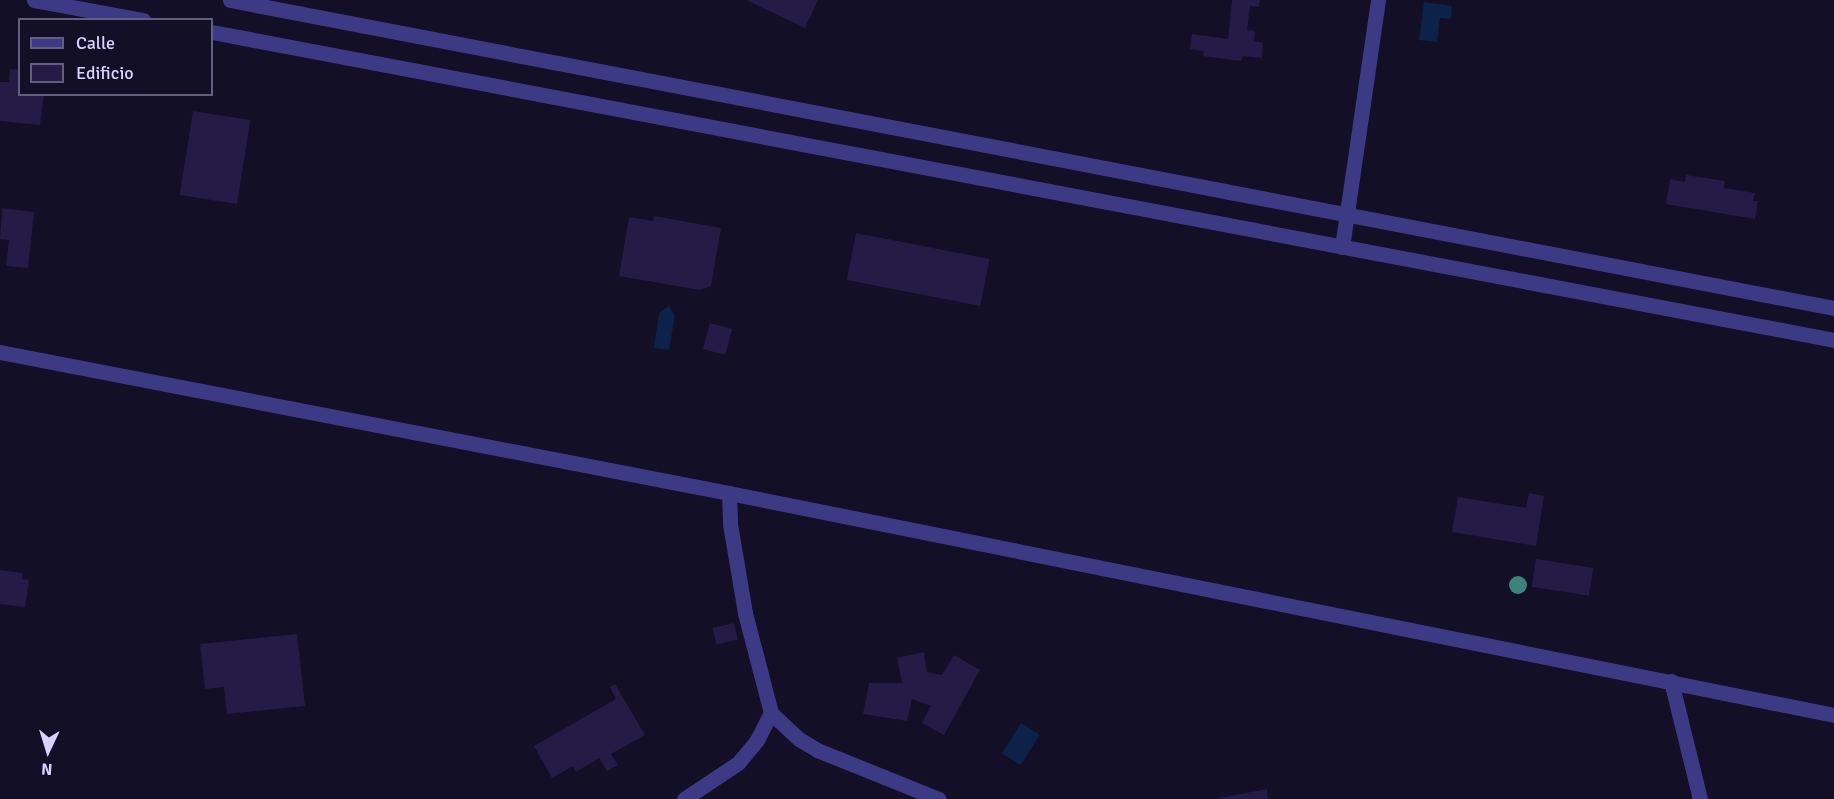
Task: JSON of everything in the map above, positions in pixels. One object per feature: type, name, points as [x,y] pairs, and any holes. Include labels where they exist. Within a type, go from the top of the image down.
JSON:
[{"type":"street","points":[[34,0],[132,18]]},
{"type":"street","points":[[230,0],[1834,308]]},
{"type":"street","points":[[1342,247],[1378,0]]},
{"type":"street","points":[[213,32],[1834,340]]},
{"type":"street","points":[[0,352],[729,493],[1834,714]]},
{"type":"street","points":[[729,493],[730,524],[745,613],[771,713],[798,739],[818,750],[939,799]]},
{"type":"street","points":[[1671,681],[1700,799]]},
{"type":"street","points":[[684,799],[738,763],[757,740],[771,713]]},
{"type":"water","points":[[1424,2],[1452,6],[1451,19],[1440,18],[1437,42],[1419,40]]},
{"type":"water","points":[[669,306],[675,316],[669,350],[654,348],[659,313]]},
{"type":"water","points":[[1021,723],[1040,735],[1021,765],[1002,754]]},
{"type":"building","points":[[746,0],[818,0],[805,28]]},
{"type":"building","points":[[1232,0],[1260,0],[1259,7],[1250,6],[1247,30],[1255,31],[1254,41],[1263,43],[1262,58],[1243,56],[1241,61],[1203,56],[1204,51],[1190,49],[1192,34],[1228,39]]},
{"type":"building","points":[[10,69],[18,70],[18,96],[44,96],[40,125],[0,121],[0,82],[9,82]]},
{"type":"building","points":[[193,111],[250,120],[237,204],[180,195]]},
{"type":"building","points":[[1686,175],[1725,181],[1724,188],[1755,193],[1753,201],[1758,201],[1755,219],[1666,204],[1670,179],[1685,182]]},
{"type":"building","points":[[2,208],[34,212],[28,268],[6,266],[9,240],[0,239]]},
{"type":"building","points":[[654,216],[721,228],[711,286],[700,290],[619,276],[629,217],[653,221]]},
{"type":"building","points":[[856,233],[990,259],[980,306],[847,280]]},
{"type":"building","points":[[710,323],[732,329],[725,355],[703,349]]},
{"type":"building","points":[[1529,493],[1544,496],[1536,546],[1452,532],[1458,497],[1526,508]]},
{"type":"building","points":[[1536,559],[1593,568],[1589,596],[1532,587]]},
{"type":"building","points":[[0,570],[23,573],[22,579],[29,580],[25,607],[0,604]]},
{"type":"building","points":[[734,623],[738,640],[716,645],[713,628]]},
{"type":"building","points":[[297,634],[305,706],[227,714],[224,687],[205,689],[200,644]]},
{"type":"building","points":[[924,652],[927,672],[942,675],[954,655],[980,670],[944,735],[922,723],[931,706],[912,699],[907,721],[863,714],[869,683],[902,683],[897,658]]},
{"type":"building","points":[[615,684],[645,735],[611,754],[618,765],[607,771],[599,758],[576,772],[573,766],[552,778],[534,746],[616,699],[610,687]]},
{"type":"building","points":[[1267,789],[1268,799],[1219,799],[1219,798]]}]
